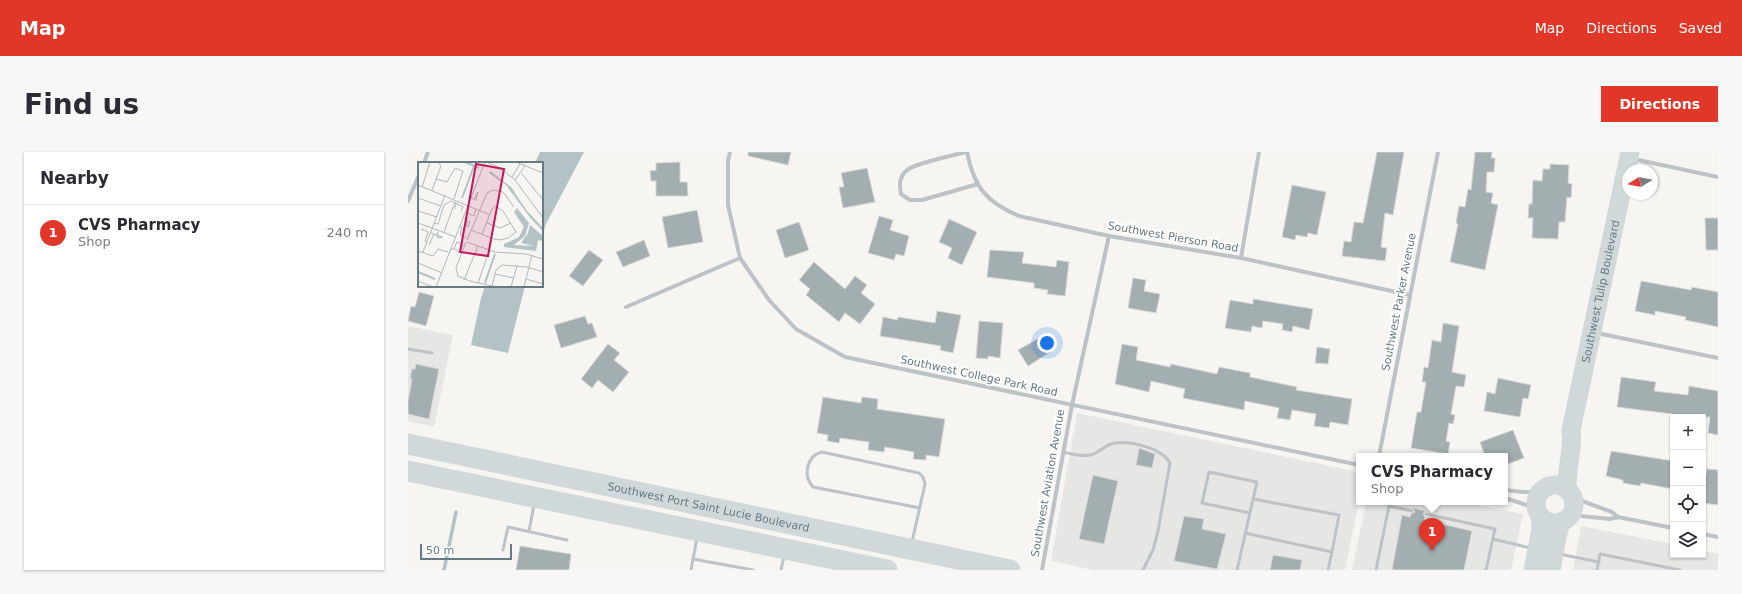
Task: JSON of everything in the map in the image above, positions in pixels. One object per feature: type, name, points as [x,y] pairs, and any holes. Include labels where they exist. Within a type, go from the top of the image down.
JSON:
[{"type":"main road","name":"Southwest Port Saint Lucie Boulevard","points":[[408,444],[1010,570]]},
{"type":"main road","points":[[408,471],[887,570]]},
{"type":"street","points":[[424,162],[428,152]]},
{"type":"street","name":"Southwest College Park Road","points":[[730,152],[728,160],[728,205],[740,258],[769,300],[796,329],[845,357],[1356,464]]},
{"type":"street","points":[[966,152],[907,169],[900,178],[899,184],[901,194],[910,200],[922,200],[978,184]]},
{"type":"street","name":"Southwest Pierson Road","points":[[966,152],[971,170],[985,194],[995,203],[1019,216],[1108,236],[1241,258],[1410,295]]},
{"type":"street","points":[[1241,258],[1258,152]]},
{"type":"street","name":"Southwest Parker Avenue","points":[[1380,453],[1438,152]]},
{"type":"street","points":[[1630,155],[1718,177]]},
{"type":"street","name":"Southwest Tulip Boulevard","points":[[1533,570],[1547,557],[1568,506],[1567,466],[1572,438],[1571,430],[1630,155]]},
{"type":"street","points":[[408,201],[418,177]]},
{"type":"street","name":"Southwest Aviation Avenue","points":[[1042,570],[1072,405],[1108,236]]},
{"type":"street","points":[[626,307],[740,258]]},
{"type":"street","points":[[1592,332],[1718,358]]},
{"type":"street","name":"Southwest Tulip Boulevard","points":[[1547,557],[1541,530],[1541,500],[1558,464],[1566,437],[1571,430]]},
{"type":"street","points":[[1541,500],[1555,484],[1568,506],[1610,519],[1618,517],[1670,527]]},
{"type":"street","points":[[1508,490],[1523,492],[1541,500],[1551,522],[1568,506]]},
{"type":"street","points":[[1508,498],[1541,500]]},
{"type":"street","points":[[1568,506],[1612,512],[1618,517]]},
{"type":"street","points":[[1706,535],[1718,537]]},
{"type":"lane","points":[[408,348],[432,353]]},
{"type":"lane","points":[[1063,452],[1081,456],[1091,455],[1115,442],[1133,444],[1158,450],[1166,456],[1170,463],[1158,531],[1153,550],[1143,570]]},
{"type":"lane","points":[[910,549],[920,508],[925,484],[924,477],[919,473],[822,452],[814,454],[809,460],[807,474],[808,482],[813,487],[920,508]]},
{"type":"lane","points":[[1237,570],[1245,533],[1250,514],[1257,482],[1209,472],[1202,503],[1250,514]]},
{"type":"lane","points":[[529,531],[535,497]]},
{"type":"lane","points":[[1253,499],[1339,516],[1328,570]]},
{"type":"lane","points":[[1376,570],[1389,506],[1412,511]]},
{"type":"lane","points":[[1426,514],[1495,529],[1486,570]]},
{"type":"lane","points":[[503,550],[508,527],[566,540]]},
{"type":"lane","points":[[691,570],[699,531]]},
{"type":"lane","points":[[1245,533],[1332,552]]},
{"type":"lane","points":[[1493,539],[1547,557],[1599,562]]},
{"type":"lane","points":[[781,570],[785,549]]},
{"type":"lane","points":[[1597,570],[1600,554],[1680,570]]},
{"type":"lane","points":[[693,559],[753,570]]},
{"type":"shaded area","points":[[540,152],[584,152],[546,224],[543,234],[543,162],[535,162]]},
{"type":"shaded area","points":[[485,287],[525,287],[508,353],[471,345]]},
{"type":"shaded area","points":[[408,326],[453,335],[434,427],[408,421]]},
{"type":"shaded area","points":[[1077,413],[1356,471],[1356,505],[1358,505],[1345,570],[1094,570],[1051,561]]},
{"type":"shaded area","points":[[1365,505],[1476,505],[1523,514],[1511,570],[1352,570]]},
{"type":"shaded area","points":[[1581,526],[1670,543],[1670,558],[1706,558],[1706,552],[1718,554],[1718,570],[1573,570]]},
{"type":"building","points":[[748,152],[791,152],[788,165],[748,156]]},
{"type":"building","points":[[1377,152],[1404,152],[1393,215],[1385,213],[1381,247],[1387,248],[1385,261],[1342,256],[1344,241],[1351,242],[1354,222],[1363,223]]},
{"type":"building","points":[[1475,152],[1492,152],[1491,158],[1495,158],[1494,172],[1487,172],[1486,192],[1493,193],[1491,203],[1498,205],[1485,270],[1450,262],[1458,224],[1456,223],[1459,206],[1465,207],[1468,189],[1471,190]]},
{"type":"building","points":[[680,162],[680,182],[687,182],[688,196],[656,196],[656,181],[651,181],[650,171],[656,170],[656,163]]},
{"type":"building","points":[[1550,164],[1569,165],[1568,183],[1572,184],[1571,198],[1567,197],[1565,222],[1559,222],[1558,239],[1532,238],[1533,218],[1528,218],[1529,204],[1532,204],[1533,180],[1542,181],[1543,169],[1550,169]]},
{"type":"building","points":[[867,168],[875,202],[843,208],[839,187],[844,187],[841,173]]},
{"type":"building","points":[[1292,185],[1326,192],[1317,235],[1308,233],[1307,237],[1296,235],[1295,240],[1282,237]]},
{"type":"building","points":[[697,210],[703,242],[668,248],[662,217]]},
{"type":"building","points":[[879,216],[893,220],[890,230],[909,236],[904,256],[896,254],[894,260],[868,253]]},
{"type":"building","points":[[1705,218],[1718,218],[1718,250],[1706,250]]},
{"type":"building","points":[[949,219],[977,232],[962,265],[948,258],[952,248],[939,242]]},
{"type":"building","points":[[799,222],[809,250],[785,258],[776,230]]},
{"type":"building","points":[[644,240],[650,256],[623,267],[616,252]]},
{"type":"building","points":[[589,250],[603,260],[583,286],[569,276]]},
{"type":"building","points":[[990,250],[1024,252],[1022,263],[1056,267],[1057,260],[1069,262],[1065,296],[1047,294],[1048,290],[1034,288],[1034,283],[987,277]]},
{"type":"building","points":[[814,262],[845,289],[855,276],[867,285],[861,293],[875,304],[860,324],[845,313],[839,322],[806,295],[810,289],[799,280]]},
{"type":"building","points":[[1133,278],[1146,280],[1144,291],[1160,294],[1156,313],[1128,308]]},
{"type":"building","points":[[1641,281],[1691,290],[1692,287],[1718,292],[1718,327],[1685,320],[1686,317],[1655,311],[1655,315],[1635,311]]},
{"type":"building","points":[[419,292],[434,296],[426,326],[408,321],[411,306],[415,307]]},
{"type":"building","points":[[1253,299],[1313,309],[1309,330],[1293,326],[1292,332],[1282,330],[1283,324],[1263,321],[1262,328],[1252,326],[1251,332],[1225,328],[1230,300],[1253,304]]},
{"type":"building","points":[[937,311],[961,315],[953,353],[940,350],[941,346],[880,336],[883,317],[897,320],[898,317],[935,323]]},
{"type":"building","points":[[585,316],[588,324],[592,323],[597,337],[561,348],[554,325]]},
{"type":"building","points":[[979,321],[1003,323],[1000,358],[988,356],[988,359],[976,358]]},
{"type":"building","points":[[1443,323],[1459,326],[1452,372],[1466,375],[1464,387],[1456,386],[1451,414],[1455,415],[1453,424],[1449,423],[1446,441],[1450,442],[1448,453],[1411,448],[1417,412],[1421,412],[1426,382],[1422,382],[1424,367],[1428,368],[1432,340],[1441,342]]},
{"type":"building","points":[[1043,336],[1052,351],[1028,366],[1018,350]]},
{"type":"building","points":[[608,344],[620,353],[614,360],[629,372],[613,392],[598,380],[592,388],[581,379]]},
{"type":"building","points":[[1122,344],[1138,347],[1136,360],[1170,367],[1171,364],[1217,374],[1219,367],[1250,373],[1250,377],[1297,387],[1296,390],[1352,399],[1348,425],[1330,422],[1329,428],[1314,426],[1316,414],[1292,410],[1290,420],[1277,418],[1279,408],[1245,401],[1244,410],[1183,398],[1185,389],[1151,381],[1149,392],[1115,384]]},
{"type":"building","points":[[1317,347],[1330,349],[1328,364],[1315,363]]},
{"type":"building","points":[[416,364],[439,369],[429,419],[408,414],[408,401],[412,379],[410,378],[412,369],[415,369]]},
{"type":"building","points":[[1621,377],[1656,382],[1654,391],[1688,395],[1689,386],[1718,391],[1718,435],[1708,433],[1710,417],[1706,417],[1706,414],[1672,414],[1617,407]]},
{"type":"building","points":[[1498,378],[1531,385],[1528,399],[1523,398],[1520,417],[1484,411],[1487,392],[1495,394]]},
{"type":"building","points":[[823,397],[861,403],[862,397],[878,399],[877,409],[945,419],[939,457],[926,455],[926,460],[913,459],[914,452],[885,447],[884,452],[868,450],[869,442],[840,438],[839,443],[827,441],[828,435],[817,433]]},
{"type":"building","points":[[1513,430],[1524,458],[1508,464],[1508,453],[1484,453],[1480,442]]},
{"type":"building","points":[[1139,448],[1155,454],[1152,468],[1136,465]]},
{"type":"building","points":[[1611,451],[1670,461],[1670,488],[1641,483],[1640,486],[1623,483],[1623,480],[1606,476]]},
{"type":"building","points":[[1707,469],[1718,470],[1718,505],[1706,503]]},
{"type":"building","points":[[1093,475],[1118,481],[1104,544],[1079,539]]},
{"type":"building","points":[[1413,508],[1425,511],[1423,514],[1425,517],[1424,520],[1472,531],[1464,570],[1392,570],[1402,515],[1410,517],[1411,514],[1415,512]]},
{"type":"building","points":[[1184,516],[1204,519],[1202,529],[1226,534],[1217,569],[1174,561]]},
{"type":"building","points":[[520,546],[571,554],[569,570],[516,570]]},
{"type":"building","points":[[1273,555],[1302,560],[1300,570],[1270,570]]},
{"type":"waterway","points":[[444,570],[456,512]]},
{"type":"place","name":"CVS Pharmacy","points":[[1432,551]]}]
